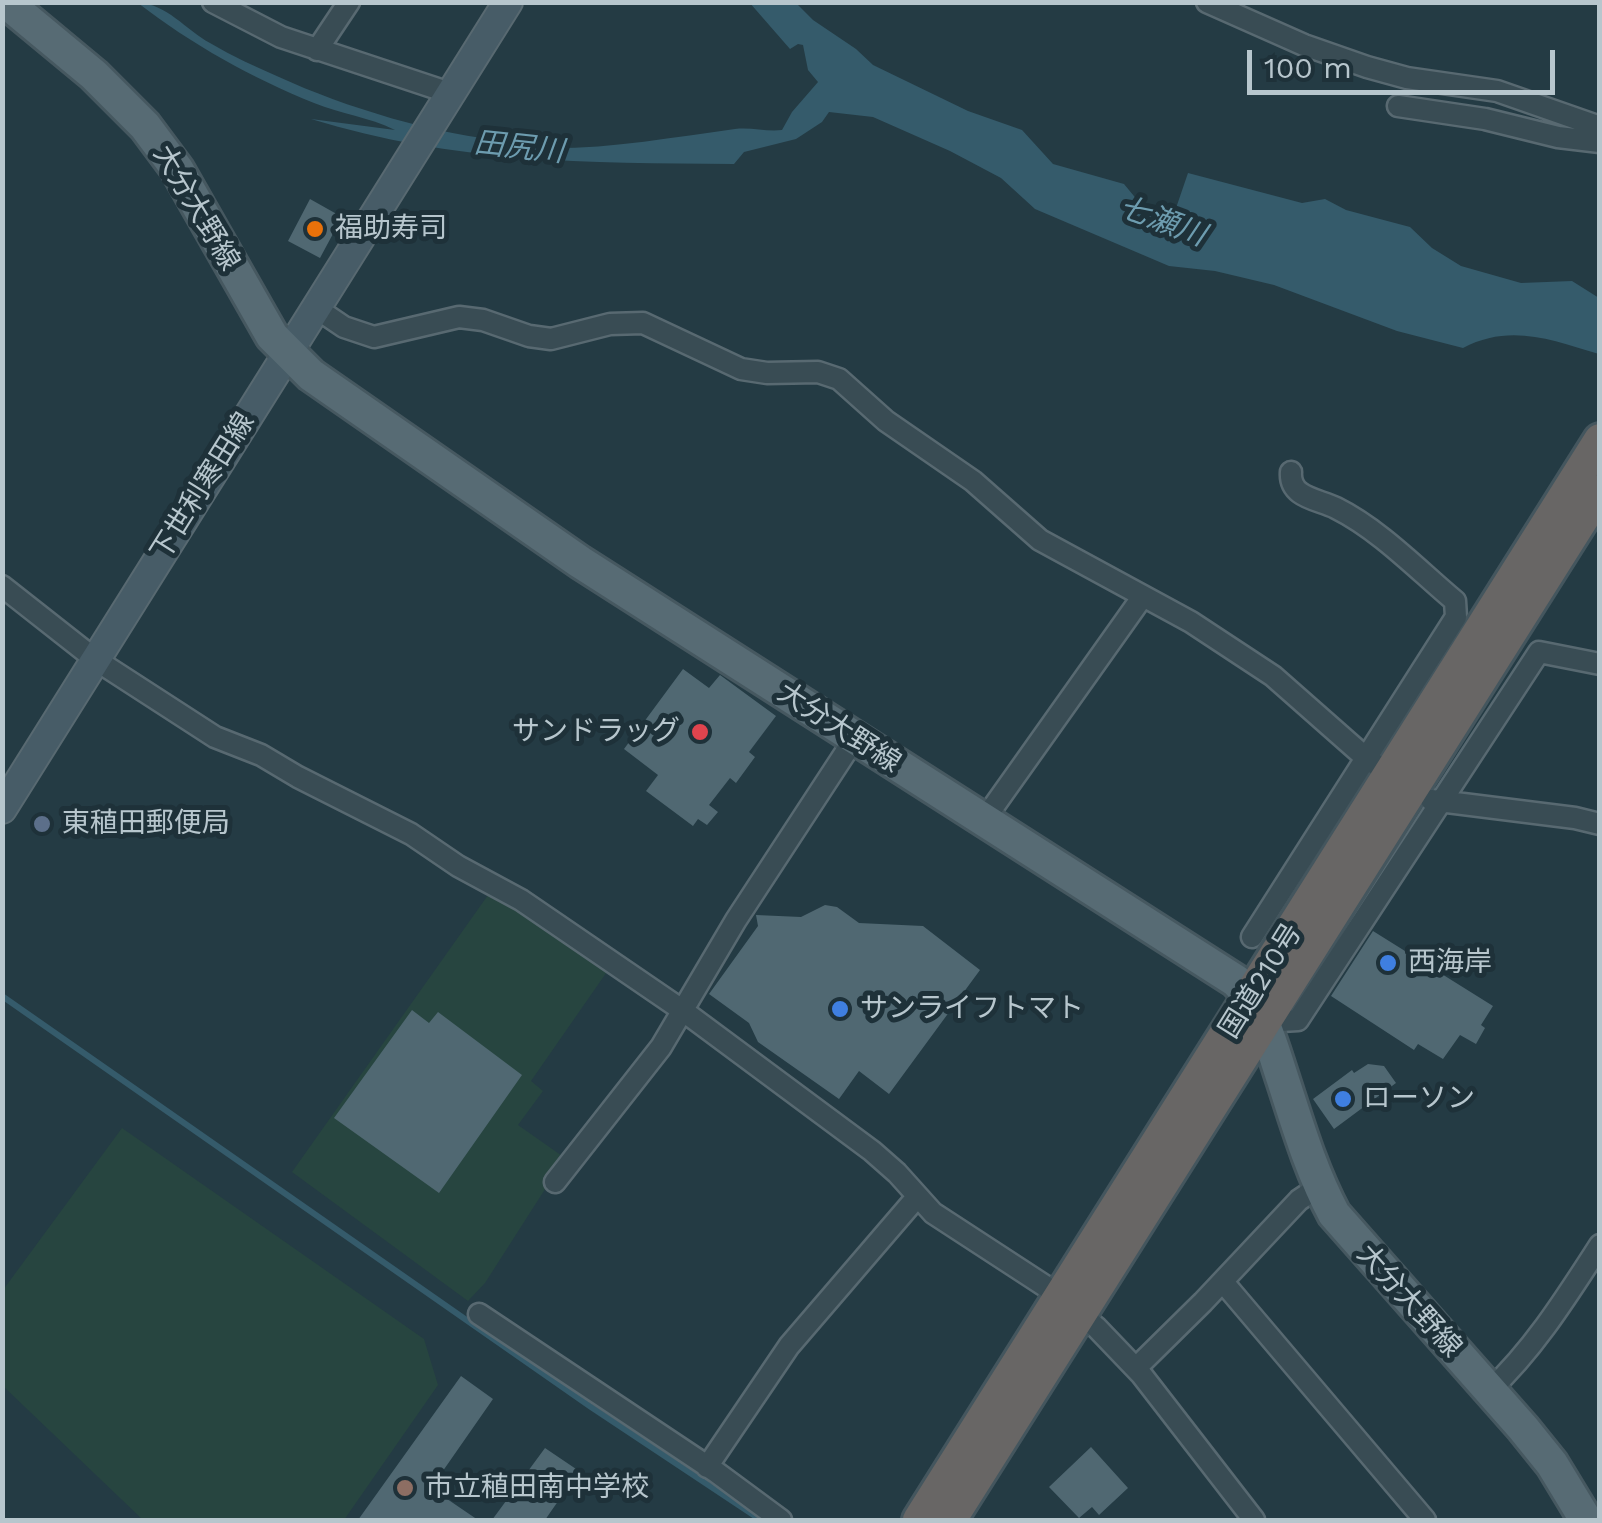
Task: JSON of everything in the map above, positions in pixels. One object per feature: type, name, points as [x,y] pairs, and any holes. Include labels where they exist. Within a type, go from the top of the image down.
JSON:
[{"type":"highway","name":"国道210号","points":[[950,1520],[1071,1306],[1543,557],[1600,440]]},
{"type":"highway","name":"国道210号","points":[[1543,557],[1600,491]]},
{"type":"highway","name":"国道210号","points":[[920,1520],[1071,1306]]},
{"type":"main road","name":"大分大野線","points":[[6,2],[118,97],[162,148],[260,316],[286,353],[325,387],[496,507],[1221,972],[1257,1010],[1320,1186],[1345,1228],[1552,1464],[1586,1520]]},
{"type":"main road","points":[[444,102],[508,2]]},
{"type":"main road","name":"下世利寒田線","points":[[2,809],[444,102]]},
{"type":"street","points":[[213,2],[264,29],[444,102]]},
{"type":"street","points":[[317,50],[349,2]]},
{"type":"street","points":[[1207,2],[1304,46],[1407,78],[1497,90],[1600,127]]},
{"type":"street","points":[[1398,106],[1600,142]]},
{"type":"street","points":[[316,308],[344,327],[374,337],[459,317],[482,320],[529,336],[552,338],[632,322],[651,326],[742,369],[830,374],[847,383],[896,430],[972,481],[1040,540],[1191,622],[1281,682],[1402,781],[1600,824]]},
{"type":"street","points":[[1257,1010],[1298,1020],[1402,781],[1458,608],[1455,601],[1364,526],[1335,507],[1295,489],[1290,482],[1292,472]]},
{"type":"street","points":[[2,586],[96,660],[215,737],[262,755],[411,834],[506,891],[682,1010],[872,1151],[942,1220],[994,1251],[1071,1306],[1136,1368],[1254,1520]]},
{"type":"street","points":[[984,820],[1142,596]]},
{"type":"street","points":[[1252,937],[1402,781],[1539,652],[1600,664]]},
{"type":"street","points":[[555,1182],[661,1047],[771,865],[855,738]]},
{"type":"street","points":[[1136,1368],[1299,1200],[1320,1186]]},
{"type":"street","points":[[707,1466],[789,1346],[917,1197]]},
{"type":"street","points":[[1489,1391],[1554,1315],[1600,1245]]},
{"type":"street","points":[[1223,1282],[1426,1520]]},
{"type":"street","points":[[479,1314],[781,1520]]},
{"type":"green space","points":[[493,888],[611,966],[531,1081],[543,1091],[518,1125],[565,1158],[485,1283],[468,1301],[292,1172]]},
{"type":"green space","points":[[122,1128],[424,1339],[438,1385],[344,1520],[143,1520],[3,1386],[3,1290]]},
{"type":"water","points":[[749,2],[796,3],[873,65],[968,111],[1022,130],[1053,164],[1124,184],[1143,207],[1164,213],[1175,211],[1188,173],[1302,203],[1325,199],[1346,210],[1410,227],[1432,248],[1461,266],[1521,283],[1572,281],[1599,298],[1599,354],[1548,339],[1514,335],[1497,336],[1463,348],[1397,331],[1274,285],[1215,271],[1169,266],[1035,209],[1001,178],[873,117],[829,112],[822,122],[796,139],[744,152],[734,164],[521,158],[364,134],[311,119],[395,130],[268,83],[201,46],[138,3],[158,7],[210,43],[253,65],[362,109],[453,133],[509,141],[507,146],[564,148],[735,129],[782,130],[818,82],[808,70],[803,45],[790,49]]},
{"type":"building","name":"福助寿司","points":[[310,199],[342,217],[320,258],[288,241]]},
{"type":"building","name":"サンドラッグ","points":[[683,669],[709,688],[720,675],[776,716],[749,752],[755,757],[736,783],[730,778],[709,805],[718,812],[707,825],[698,819],[693,826],[646,791],[658,775],[624,749]]},
{"type":"building","name":"サンライフトマト","points":[[825,905],[837,907],[859,923],[923,926],[980,970],[889,1094],[859,1071],[839,1099],[758,1042],[749,1023],[709,994],[758,926],[756,915],[801,917]]},
{"type":"building","name":"西海岸","points":[[1373,931],[1493,1006],[1481,1025],[1485,1028],[1476,1044],[1460,1035],[1443,1059],[1418,1044],[1414,1050],[1331,996]]},
{"type":"building","points":[[412,1010],[429,1023],[438,1012],[522,1075],[439,1193],[334,1118]]},
{"type":"building","name":"ローソン","points":[[1368,1064],[1384,1066],[1396,1083],[1334,1129],[1313,1099],[1352,1070],[1354,1073]]},
{"type":"building","points":[[461,1376],[493,1399],[431,1488],[478,1520],[358,1520]]},
{"type":"building","points":[[1091,1447],[1128,1488],[1099,1515],[1092,1507],[1079,1518],[1049,1487]]},
{"type":"building","points":[[545,1448],[579,1471],[545,1520],[492,1520]]},
{"type":"waterway","points":[[2,996],[591,1407],[761,1520]]},
{"type":"place","name":"福助寿司","points":[[315,229]]},
{"type":"place","name":"サンドラッグ","points":[[700,732]]},
{"type":"place","name":"東稙田郵便局","points":[[42,824]]},
{"type":"place","name":"西海岸","points":[[1388,963]]},
{"type":"place","name":"サンライフトマト","points":[[840,1009]]},
{"type":"place","name":"ローソン","points":[[1343,1099]]},
{"type":"place","name":"市立稙田南中学校","points":[[405,1488]]},
{"type":"water label","name":"田尻川","points":[[519,148]]},
{"type":"water label","name":"七瀬川","points":[[1162,222]]}]
